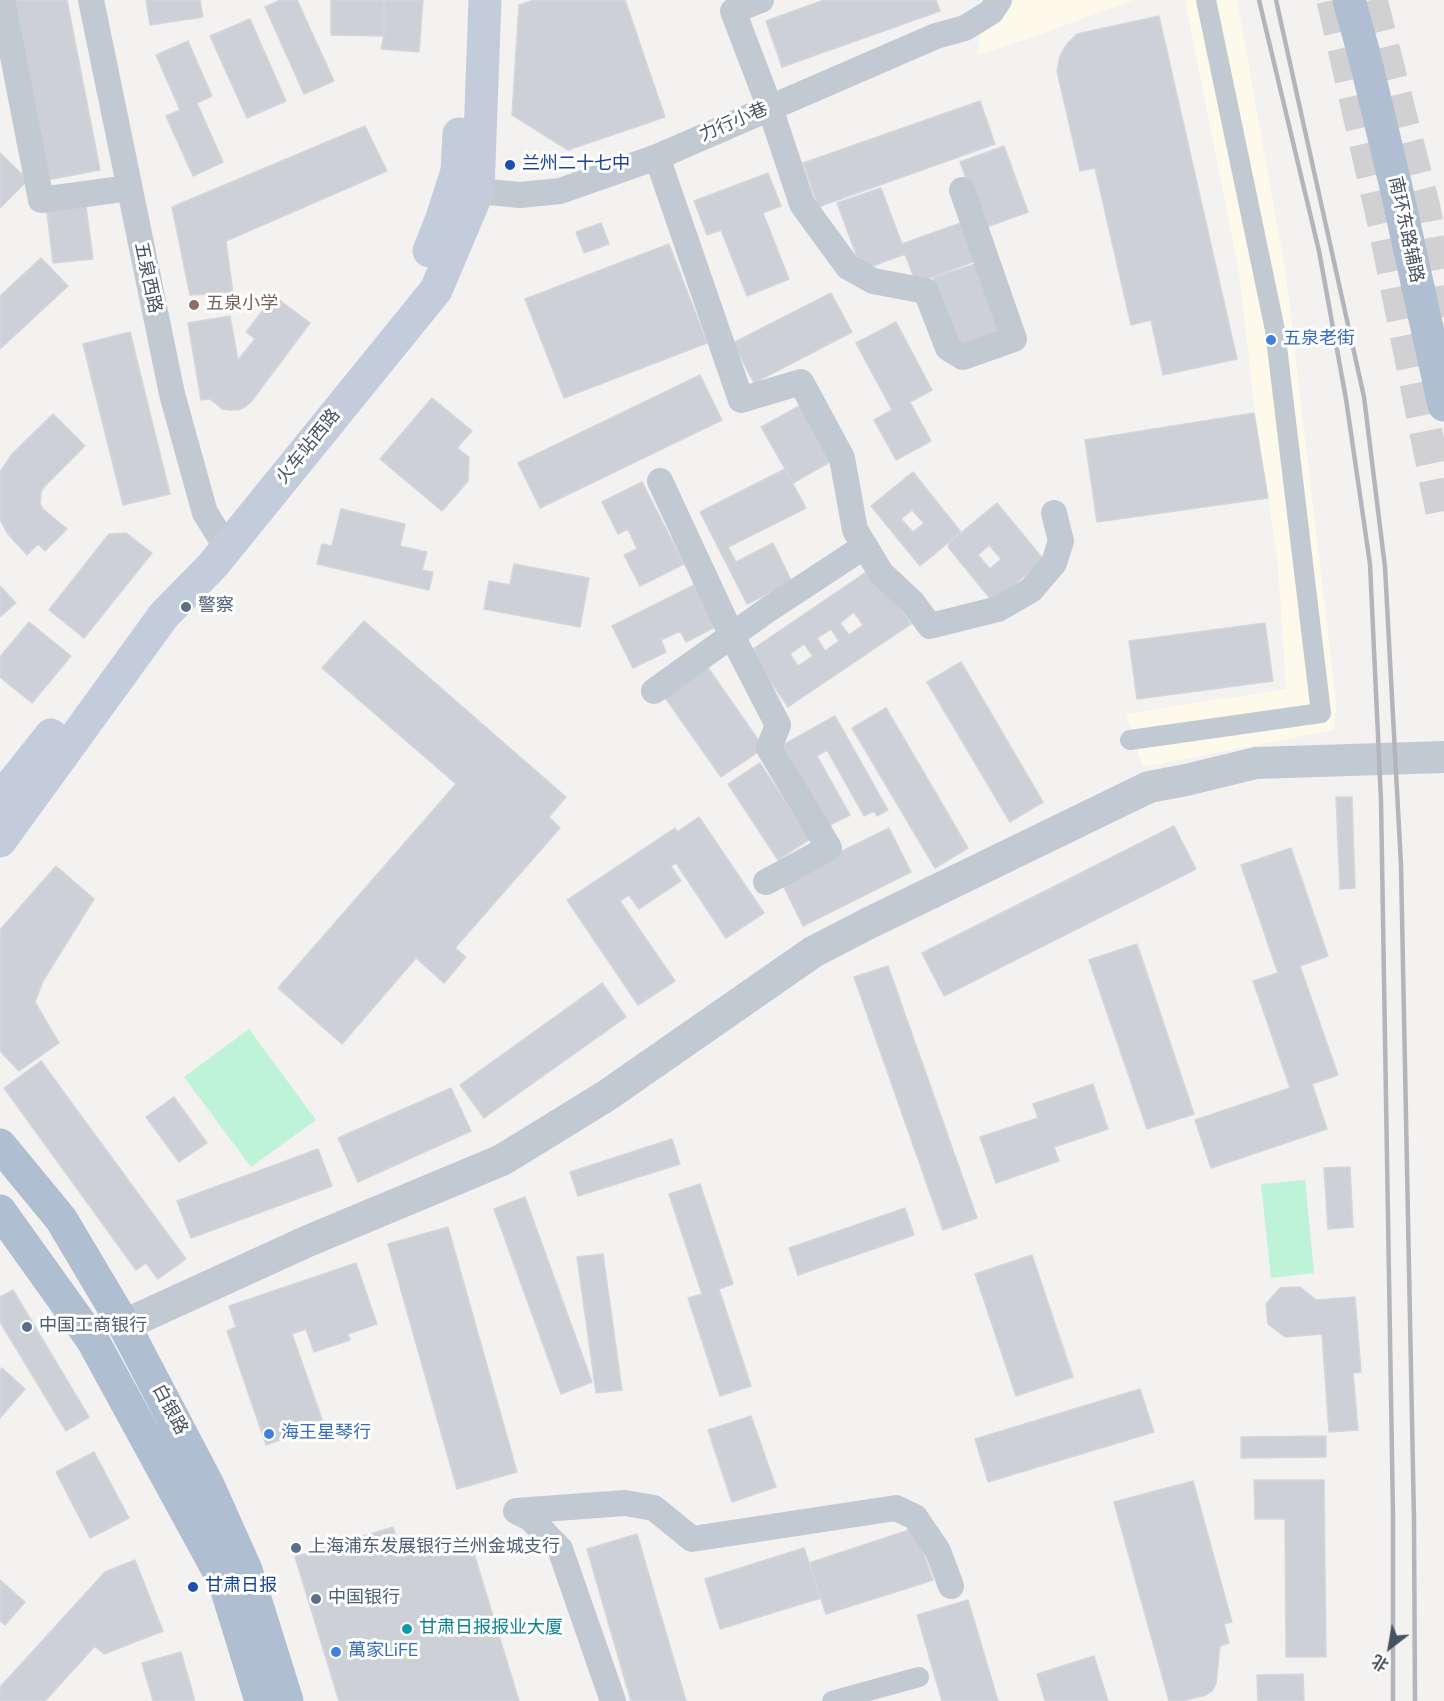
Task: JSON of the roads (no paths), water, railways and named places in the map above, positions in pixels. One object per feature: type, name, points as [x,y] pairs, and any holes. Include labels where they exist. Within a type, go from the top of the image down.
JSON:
[{"type":"main road","name":"火车站西路","points":[[464,0],[457,171],[465,188]]},
{"type":"main road","name":"火车站西路","points":[[0,799],[221,538],[417,282],[442,218],[465,188],[485,0]]},
{"type":"main road","name":"南环东路辅路","points":[[1349,0],[1396,187],[1444,405]]},
{"type":"main road","name":"南环东路辅路","points":[[1357,0],[1364,54]]},
{"type":"main road","name":"火车站西路","points":[[0,841],[164,615],[213,564],[221,538]]},
{"type":"main road","name":"白银路","points":[[0,1145],[61,1219],[124,1325],[208,1485],[246,1570],[287,1701]]},
{"type":"main road","name":"白银路","points":[[0,1211],[93,1341],[224,1581],[261,1701]]},
{"type":"street","points":[[2,0],[41,200],[129,188]]},
{"type":"street","name":"五泉西路","points":[[91,0],[172,394],[205,513],[221,538]]},
{"type":"street","points":[[761,0],[733,11],[770,108],[802,204],[848,267],[873,281],[926,291],[948,348],[963,357],[1014,339],[962,190]]},
{"type":"street","name":"力行小巷","points":[[465,188],[520,195],[560,191],[657,157],[936,36],[965,28],[991,12],[999,0]]},
{"type":"street","points":[[1130,740],[1321,713],[1275,330],[1206,0]]},
{"type":"street","points":[[657,157],[741,400],[801,382],[842,458],[855,530],[881,573],[912,602],[930,626],[998,609],[1031,590],[1054,563],[1061,541],[1054,513]]},
{"type":"street","points":[[660,481],[732,636],[778,725],[769,747],[829,848],[766,882]]},
{"type":"street","points":[[654,691],[766,611],[865,546]]},
{"type":"street","points":[[124,1325],[308,1241],[501,1160],[606,1096],[813,952],[880,917],[1149,787],[1256,763],[1444,757]]},
{"type":"street","points":[[613,1701],[560,1550],[530,1518],[516,1511],[625,1503],[654,1508],[692,1539],[896,1508],[915,1517],[938,1551],[951,1586]]},
{"type":"street","points":[[832,1701],[919,1677]]},
{"type":"tunnel","points":[[1333,0],[1384,224],[1444,522]]},
{"type":"tunnel","points":[[1371,0],[1424,208],[1444,317]]},
{"type":"railway","points":[[1259,0],[1319,251],[1346,399],[1370,564],[1381,800],[1393,1515],[1393,1701]]},
{"type":"railway","points":[[1276,0],[1364,397],[1385,567],[1401,865],[1414,1520],[1415,1701]]},
{"type":"place","name":"兰州二十七中","points":[[510,165]]},
{"type":"place","name":"五泉小学","points":[[194,305]]},
{"type":"place","name":"五泉老街","points":[[1271,340]]},
{"type":"place","name":"警察","points":[[186,607]]},
{"type":"place","name":"中国工商银行","points":[[27,1327]]},
{"type":"place","name":"海王星琴行","points":[[269,1434]]},
{"type":"place","name":"上海浦东发展银行兰州金城支行","points":[[296,1548]]},
{"type":"place","name":"甘肃日报","points":[[193,1587]]},
{"type":"place","name":"中国银行","points":[[316,1599]]},
{"type":"place","name":"甘肃日报报业大厦","points":[[407,1629]]},
{"type":"place","name":"萬家LiFE","points":[[336,1652]]}]
